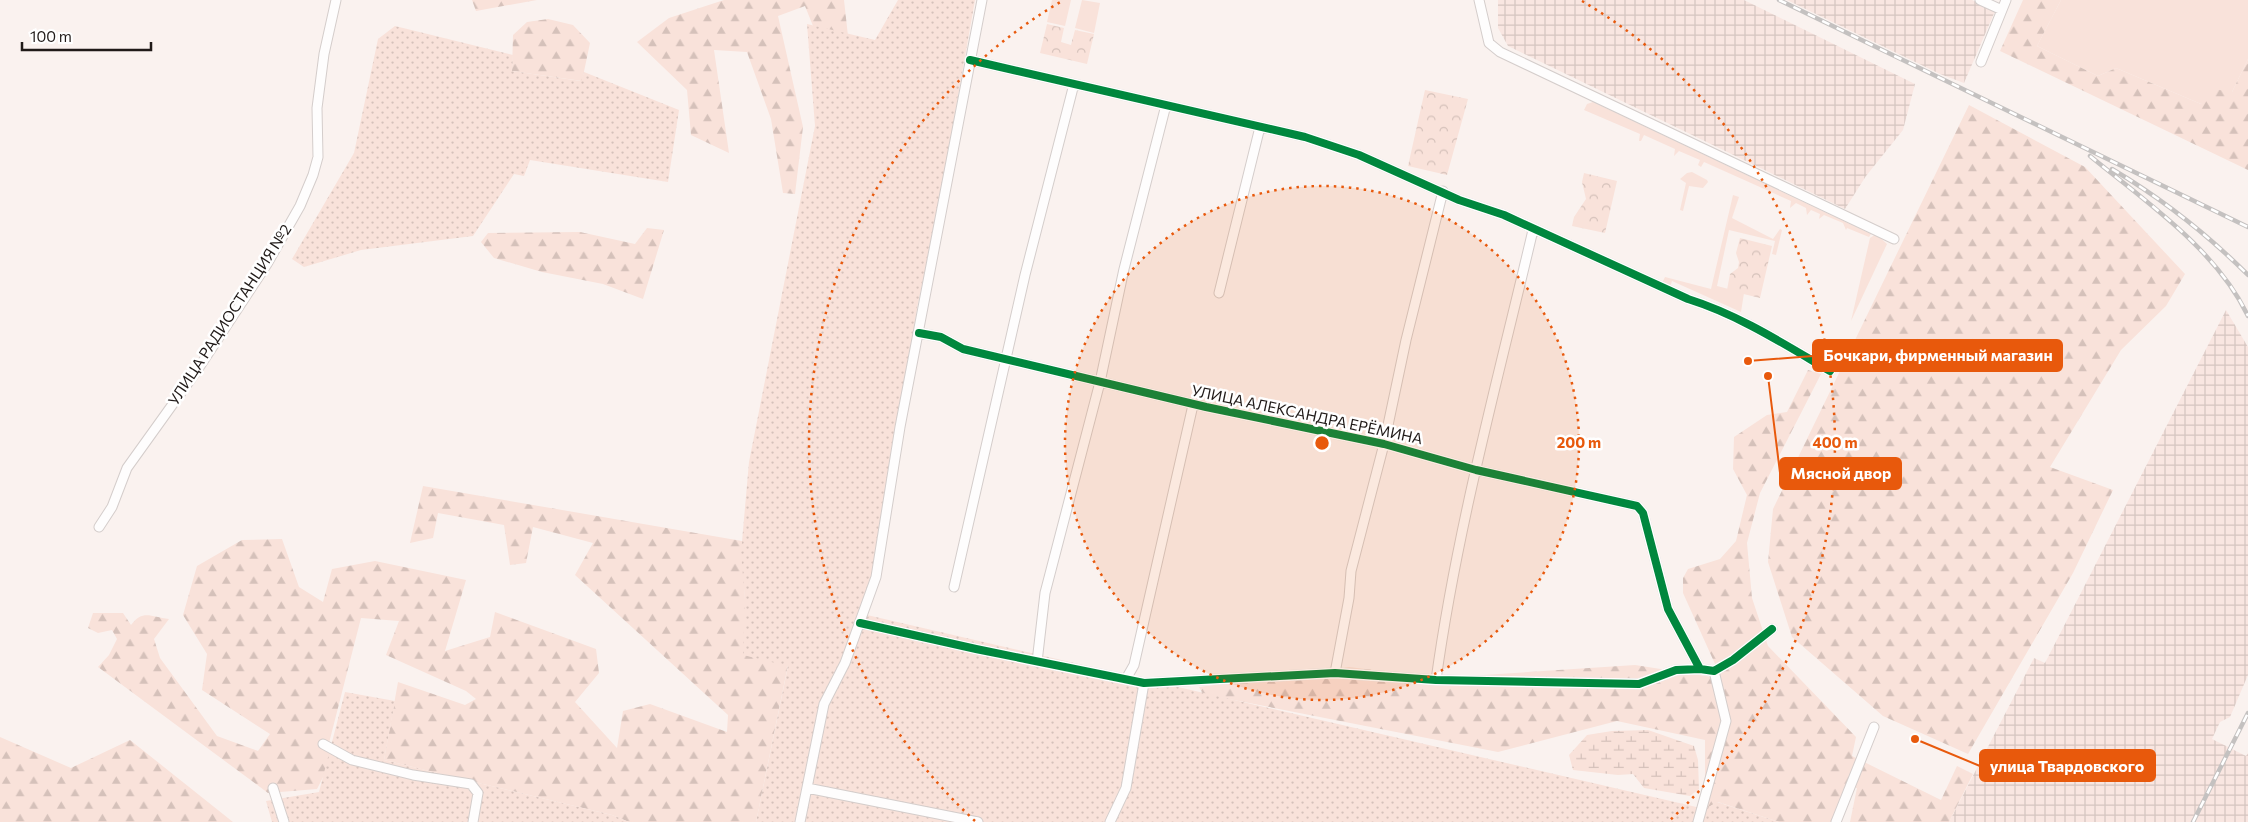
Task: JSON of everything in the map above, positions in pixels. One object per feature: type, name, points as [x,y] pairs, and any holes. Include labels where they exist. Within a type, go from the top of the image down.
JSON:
[{"type":"street","name":"УЛИЦА РАДИОСТАНЦИЯ №2","points":[[99,527],[112,507],[126,468],[198,369],[267,264],[300,206],[313,175],[318,157],[317,108],[324,54],[336,0]]},
{"type":"street","points":[[800,822],[824,704],[845,663],[876,577],[900,427],[982,0]]},
{"type":"street","points":[[1479,0],[1489,42],[1500,52],[1894,240]]},
{"type":"street","points":[[1980,0],[2002,10]]},
{"type":"street","points":[[1981,62],[2006,0]]},
{"type":"street","points":[[970,60],[1260,127],[1305,138],[1360,155],[1443,191],[1459,200],[1504,215],[1533,230],[1688,299],[1711,306],[1778,340],[1830,371]]},
{"type":"street","points":[[954,587],[1008,358],[1025,275],[1074,84]]},
{"type":"street","points":[[1037,662],[1045,593],[1100,382],[1124,269],[1166,105]]},
{"type":"street","points":[[1219,292],[1260,127]]},
{"type":"street","points":[[1336,673],[1349,598],[1351,571],[1384,444],[1406,340],[1443,191]]},
{"type":"street","points":[[1436,680],[1446,603],[1533,230]]},
{"type":"street","name":"УЛИЦА АЛЕКСАНДРА ЕРЁМИНА","points":[[919,332],[941,337],[963,349],[1008,358],[1193,404],[1384,444],[1476,470],[1637,506],[1643,513],[1668,609],[1700,669]]},
{"type":"street","points":[[1126,680],[1134,664],[1193,404]]},
{"type":"street","points":[[860,623],[1037,662],[1144,683],[1336,673],[1436,680],[1639,684],[1676,670],[1700,669],[1714,671],[1733,660],[1772,628]]},
{"type":"street","points":[[1698,822],[1726,721],[1714,671]]},
{"type":"street","points":[[1110,822],[1126,788],[1142,704],[1144,683]]},
{"type":"street","points":[[1836,822],[1874,727]]},
{"type":"street","points":[[323,744],[352,760],[413,775],[471,784],[478,793],[473,822]]},
{"type":"street","points":[[273,788],[284,822]]},
{"type":"street","points":[[807,788],[978,822]]},
{"type":"shaded area","points":[[1498,0],[1744,0],[1915,84],[1903,130],[1866,176],[1845,209],[1508,46],[1498,28]]},
{"type":"shaded area","points":[[1787,0],[1972,0],[1995,11],[1964,83],[1940,74]]},
{"type":"shaded area","points":[[2226,310],[2248,347],[2248,675],[2230,717],[2220,722],[2212,739],[2246,756],[2248,753],[2248,822],[1949,822],[2034,658],[2045,663]]},
{"type":"green space","points":[[472,0],[537,0],[476,11]]},
{"type":"green space","points":[[724,0],[844,0],[849,45],[821,46],[805,6],[778,16],[803,127],[795,194],[783,193],[771,119],[747,52],[714,50],[729,153],[691,135],[687,90],[637,42],[669,18]]},
{"type":"green space","points":[[898,0],[975,0],[934,232],[918,303],[867,615],[1705,809],[1717,802],[1779,822],[756,822],[788,666],[743,655],[745,600],[741,553],[749,462],[815,126],[807,24],[875,40]]},
{"type":"green space","points":[[1052,0],[1071,0],[1065,26],[1047,22]]},
{"type":"green space","points":[[1082,0],[1100,3],[1094,33],[1075,28]]},
{"type":"green space","points":[[2023,0],[2061,0],[2037,46],[2098,76],[2116,68],[2201,104],[2214,89],[2232,92],[2248,59],[2248,170],[2000,51]]},
{"type":"green space","points":[[2061,0],[2248,0],[2248,59],[2232,92],[2201,104],[2116,68],[2098,76],[2037,46]]},
{"type":"green space","points":[[548,19],[573,25],[590,43],[582,81],[512,71],[513,35],[527,22]]},
{"type":"green space","points":[[1047,24],[1064,28],[1061,42],[1071,45],[1075,30],[1094,34],[1087,64],[1040,53]]},
{"type":"green space","points":[[395,26],[513,55],[512,71],[581,81],[584,72],[679,110],[668,182],[530,160],[524,176],[514,174],[473,236],[361,250],[304,267],[292,259],[354,153],[378,39]]},
{"type":"green space","points":[[1425,90],[1468,99],[1447,175],[1408,166]]},
{"type":"green space","points":[[1593,102],[1871,234],[1869,237],[1847,228],[1846,230],[1843,223],[1824,215],[1819,219],[1820,214],[1811,210],[1807,215],[1806,208],[1796,203],[1790,208],[1791,201],[1704,162],[1701,167],[1698,165],[1700,160],[1679,151],[1674,156],[1675,149],[1644,135],[1641,141],[1639,141],[1640,134],[1584,110],[1587,104]]},
{"type":"green space","points":[[1969,105],[2085,167],[2185,274],[2166,306],[2121,350],[2050,467],[2113,490],[2073,573],[1968,754],[1883,716],[1792,637],[1768,562],[1773,509]]},
{"type":"green space","points":[[1692,172],[1708,182],[1703,188],[1689,186],[1683,211],[1680,210],[1686,183],[1680,179],[1687,173]]},
{"type":"green space","points":[[1584,173],[1617,181],[1605,233],[1572,226],[1574,217],[1586,199],[1582,182]]},
{"type":"green space","points":[[1733,195],[1739,197],[1732,218],[1773,239],[1780,229],[1782,230],[1776,255],[1772,254],[1775,241],[1729,230],[1717,286],[1744,293],[1741,312],[1672,281],[1670,287],[1662,283],[1665,277],[1711,289]]},
{"type":"green space","points":[[647,228],[664,230],[643,299],[603,284],[542,272],[494,258],[481,242],[488,233],[580,232],[635,244]]},
{"type":"green space","points":[[1876,234],[1887,244],[1851,321],[1870,238]]},
{"type":"green space","points":[[1740,238],[1772,246],[1760,298],[1727,290],[1730,274],[1738,268],[1739,262],[1736,253]]},
{"type":"green space","points":[[1808,370],[1821,374],[1760,493],[1747,543],[1752,598],[1768,646],[1856,737],[1852,756],[1941,800],[1957,766],[1973,774],[1949,822],[1850,822],[1857,788],[1848,788],[1831,822],[1779,822],[1718,802],[1705,809],[1705,740],[1617,721],[1498,752],[1203,694],[1199,687],[1349,667],[1437,678],[1635,665],[1712,677],[1720,675],[1683,593],[1683,578],[1688,569],[1720,559],[1736,541],[1747,495],[1733,469],[1734,437],[1767,415],[1787,412]]},
{"type":"green space","points":[[423,486],[742,541],[745,600],[788,665],[756,822],[629,822],[612,815],[384,760],[398,682],[465,705],[476,699],[466,691],[386,655],[399,621],[361,618],[329,743],[335,754],[317,789],[268,793],[98,667],[109,655],[117,639],[112,630],[98,633],[88,628],[93,613],[123,613],[131,625],[139,617],[148,615],[169,619],[154,639],[160,658],[217,736],[258,751],[270,734],[202,690],[207,654],[183,615],[197,566],[242,540],[282,539],[299,587],[323,602],[332,569],[375,561],[466,580],[445,651],[490,637],[495,612],[596,649],[599,673],[575,702],[617,748],[623,711],[650,704],[727,732],[728,715],[575,575],[593,543],[533,527],[526,563],[510,565],[504,525],[438,513],[433,538],[410,543]]},
{"type":"green space","points":[[345,692],[395,701],[384,760],[612,815],[629,822],[272,822],[266,801],[319,792]]},
{"type":"green space","points":[[1648,730],[1694,746],[1698,760],[1699,789],[1690,796],[1644,788],[1633,774],[1618,775],[1573,770],[1569,755],[1587,735],[1612,731]]},
{"type":"green space","points":[[0,737],[71,768],[130,740],[233,822],[0,822]]},
{"type":"railway","points":[[1779,0],[2248,227]]},
{"type":"railway","points":[[2090,156],[2156,209],[2199,248],[2218,269],[2248,316]]},
{"type":"railway","points":[[2112,169],[2148,192],[2183,218],[2248,275]]},
{"type":"railway","points":[[2193,822],[2248,713]]},
{"type":"cycle path","points":[[970,60],[1305,137],[1359,155],[1459,200],[1504,215],[1688,299],[1725,313],[1761,331],[1830,371]]},
{"type":"cycle path","points":[[919,333],[941,337],[963,349],[1206,407],[1384,444],[1476,470],[1637,506],[1643,513],[1668,609],[1700,669]]},
{"type":"cycle path","points":[[860,623],[1144,683],[1335,673],[1436,680],[1639,684],[1676,670],[1700,669],[1714,671],[1733,660],[1772,629]]},
{"type":"place","name":"Бочкари, фирменный магазин","points":[[1748,361]]},
{"type":"place","name":"Мясной двор","points":[[1768,376]]},
{"type":"place","name":"улица Твардовского","points":[[1915,739]]}]
